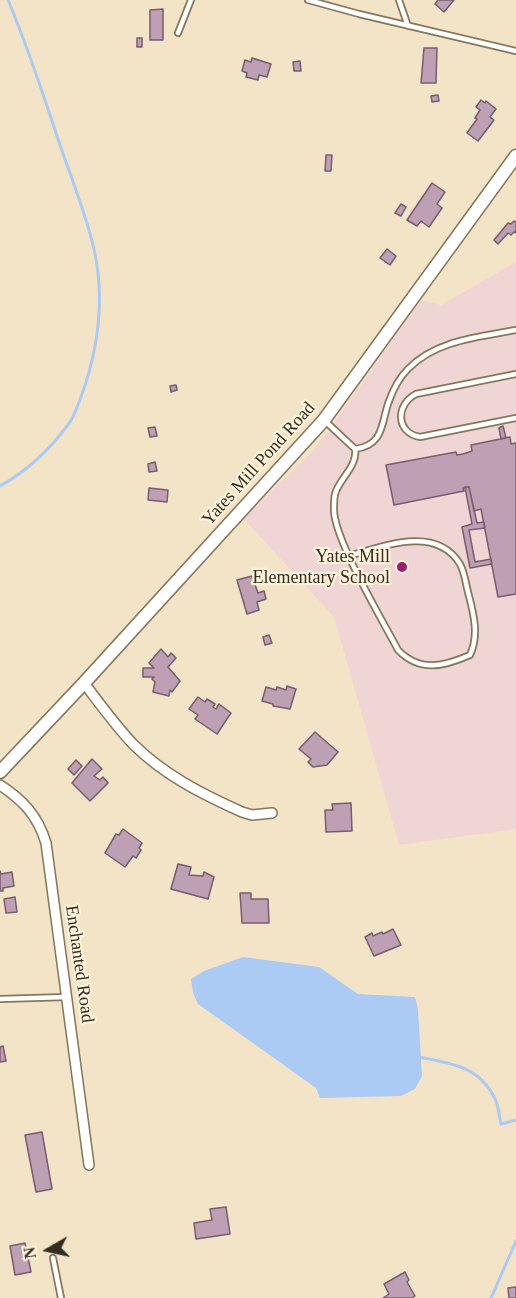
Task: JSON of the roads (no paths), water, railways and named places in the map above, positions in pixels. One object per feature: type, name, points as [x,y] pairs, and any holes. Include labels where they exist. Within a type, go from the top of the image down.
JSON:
[{"type":"street","name":"Yates Mill Pond Road","points":[[0,772],[324,420],[516,156]]},
{"type":"street","points":[[84,683],[118,728],[176,778],[195,790],[242,812],[272,813]]},
{"type":"street","name":"Enchanted Road","points":[[0,785],[31,810],[45,837],[89,1165]]},
{"type":"lane","points":[[178,33],[191,0]]},
{"type":"lane","points":[[309,0],[516,51]]},
{"type":"lane","points":[[399,0],[408,26]]},
{"type":"lane","points":[[355,449],[363,448],[379,436],[395,389],[407,369],[424,356],[447,345],[516,330]]},
{"type":"lane","points":[[516,374],[416,394],[407,398],[401,410],[401,419],[409,432],[420,436],[516,418]]},
{"type":"lane","points":[[324,420],[355,449],[355,461],[335,494],[333,510],[336,527],[349,556],[399,650],[404,656],[424,666],[471,655],[476,635],[470,600],[461,567],[451,552],[439,544],[394,543],[349,556]]},
{"type":"lane","points":[[0,999],[67,997]]},
{"type":"lane","points":[[53,1258],[60,1298]]},
{"type":"water","points":[[243,957],[319,967],[358,994],[415,997],[418,1009],[422,1076],[415,1089],[401,1096],[320,1098],[316,1088],[198,1004],[193,993],[191,979],[204,971]]},
{"type":"waterway","points":[[0,486],[38,458],[72,419],[92,361],[99,305],[97,268],[87,223],[36,72],[8,0]]},
{"type":"waterway","points":[[419,1057],[464,1068],[474,1074],[490,1090],[496,1101],[501,1124],[516,1120]]},
{"type":"waterway","points":[[491,1298],[516,1241]]},
{"type":"place","name":"Yates Mill Elementary School","points":[[402,567]]}]
